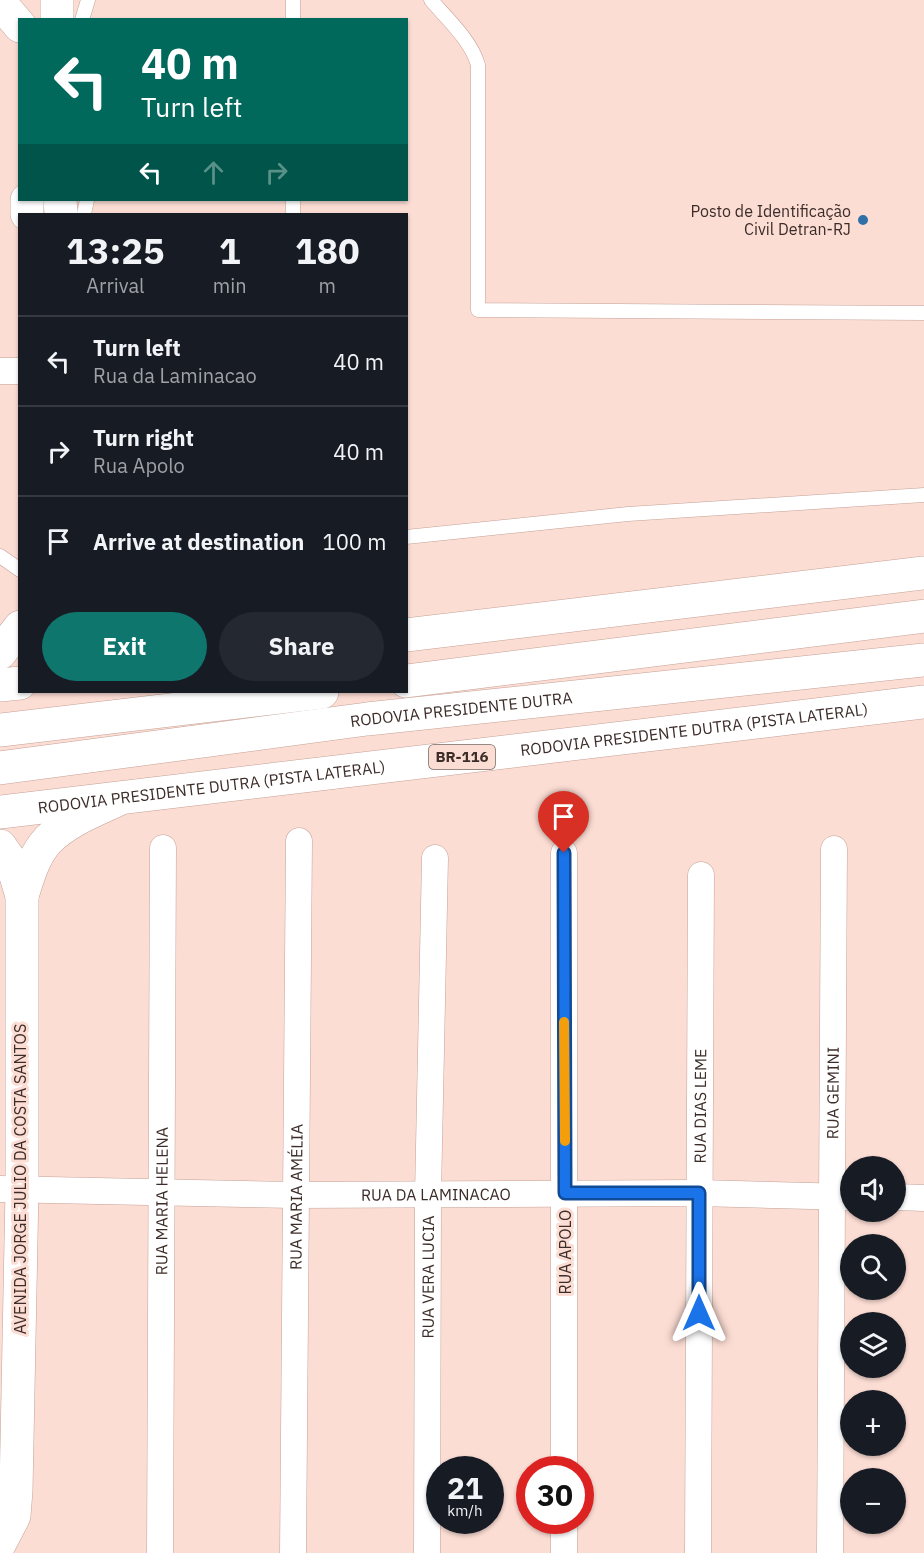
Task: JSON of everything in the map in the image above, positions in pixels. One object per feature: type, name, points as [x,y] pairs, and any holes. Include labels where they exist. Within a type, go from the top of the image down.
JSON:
[{"type":"main road","points":[[27,0],[27,18]]},
{"type":"main road","points":[[57,0],[57,18]]},
{"type":"main road","points":[[0,6],[18,24]]},
{"type":"main road","points":[[408,635],[924,573]]},
{"type":"main road","name":"RODOVIA PRESIDENTE DUTRA","points":[[408,681],[924,616]]},
{"type":"main road","points":[[0,653],[18,630]]},
{"type":"main road","name":"RODOVIA PRESIDENTE DUTRA","points":[[0,768],[367,719],[924,660]]},
{"type":"main road","points":[[0,685],[18,683]]},
{"type":"main road","points":[[0,730],[314,693]]},
{"type":"main road","name":"RODOVIA PRESIDENTE DUTRA (PISTA LATERAL)","points":[[0,812],[924,702]]},
{"type":"main road","points":[[22,896],[34,862],[47,842],[68,824],[122,798]]},
{"type":"main road","points":[[0,846],[12,863],[22,896]]},
{"type":"main road","name":"AVENIDA JORGE JULIO DA COSTA SANTOS","points":[[0,1543],[14,1516],[11,1189],[22,896]]},
{"type":"main road","points":[[0,1499],[9,1477],[12,1443]]},
{"type":"street","points":[[0,371],[18,371]]},
{"type":"street","name":"RUA MARIA AMÉLIA","points":[[292,1553],[298,841]]},
{"type":"street","name":"RUA MARIA HELENA","points":[[160,1553],[163,848]]},
{"type":"street","name":"RUA GEMINI","points":[[834,849],[841,1156]]},
{"type":"street","name":"RUA APOLO","points":[[564,853],[564,1456]]},
{"type":"street","name":"RUA VERA LUCIA","points":[[428,1553],[428,1195],[435,858]]},
{"type":"street","name":"RUA DIAS LEME","points":[[698,1553],[701,874]]},
{"type":"street","name":"RUA DA LAMINACAO","points":[[11,1189],[294,1195],[699,1193],[840,1197]]},
{"type":"street","points":[[906,1197],[924,1198]]},
{"type":"street","name":"RUA GEMINI","points":[[830,1553],[841,1222]]},
{"type":"street","points":[[564,1534],[564,1553]]},
{"type":"lane","points":[[83,18],[88,0]]},
{"type":"lane","points":[[293,0],[293,18]]},
{"type":"lane","points":[[431,0],[470,48],[478,65],[478,310],[924,313]]},
{"type":"lane","points":[[441,0],[446,18]]},
{"type":"lane","points":[[408,537],[628,514],[924,495]]},
{"type":"lane","points":[[0,556],[18,569]]},
{"type":"slow traffic","points":[[564,1022],[565,1141]]},
{"type":"place","name":"Posto de Identificação Civil Detran-RJ","points":[[863,220]]},
{"type":"route","points":[[564,853],[565,1193],[699,1193],[699,1313]]}]
